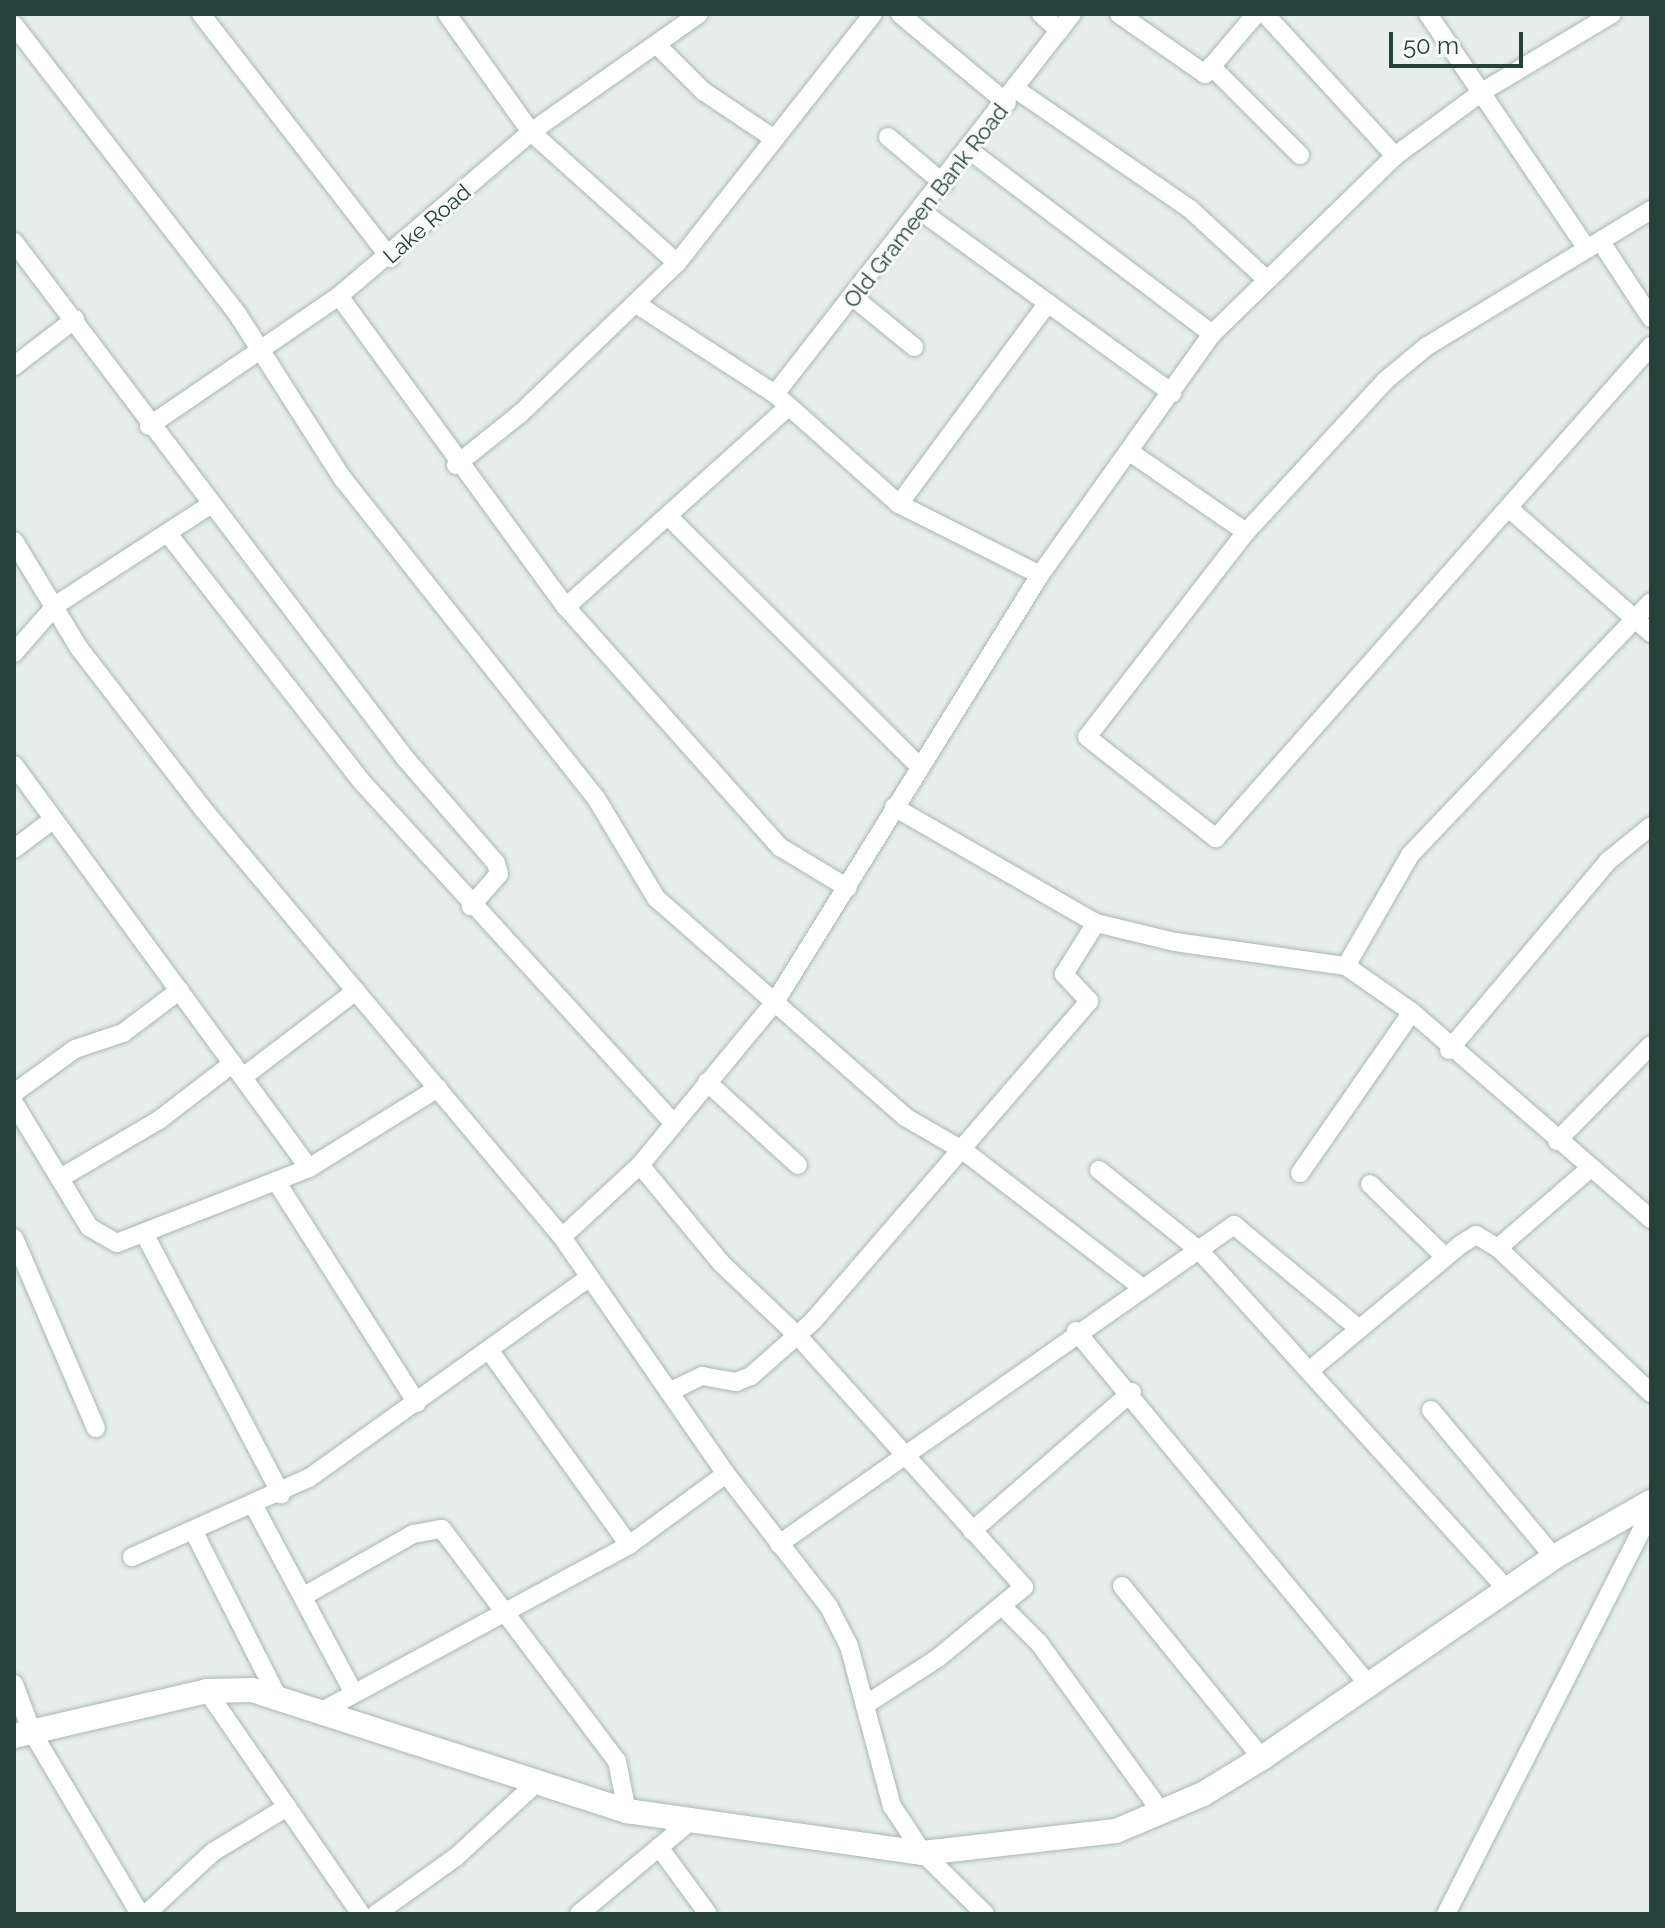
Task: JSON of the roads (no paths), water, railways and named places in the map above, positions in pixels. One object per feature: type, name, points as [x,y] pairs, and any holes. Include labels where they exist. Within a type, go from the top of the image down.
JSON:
[{"type":"street","points":[[201,14],[390,258]]},
{"type":"street","points":[[447,14],[531,132],[677,263]]},
{"type":"street","points":[[456,465],[638,305],[677,263],[873,14]]},
{"type":"street","points":[[900,14],[1012,97],[1190,209],[1266,279]]},
{"type":"street","points":[[1041,14],[1060,31]]},
{"type":"street","name":"Old Grameen Bank Road","points":[[566,607],[668,516],[781,401],[853,297],[1012,97],[1072,14]]},
{"type":"street","points":[[1119,14],[1205,74],[1256,14]]},
{"type":"street","points":[[1265,14],[1395,156]]},
{"type":"street","points":[[1428,14],[1594,246],[1651,318]]},
{"type":"street","name":"Lake Road","points":[[149,426],[390,258],[531,132],[658,46],[695,15]]},
{"type":"street","points":[[562,1237],[640,1165],[775,1002],[1040,575],[1212,334],[1395,156],[1485,90],[1604,16]]},
{"type":"street","points":[[14,25],[259,352],[343,479],[596,798],[645,884],[905,1117],[964,1151],[1140,1286]]},
{"type":"street","points":[[658,46],[703,91],[773,138]]},
{"type":"street","points":[[1211,66],[1300,155]]},
{"type":"street","points":[[888,137],[944,184]]},
{"type":"street","points":[[969,150],[1212,334]]},
{"type":"street","points":[[1651,210],[1427,346],[1386,380],[1246,532],[1087,737],[1216,838],[1289,750],[1512,511],[1651,346]]},
{"type":"street","points":[[922,212],[1172,393]]},
{"type":"street","points":[[14,242],[75,319],[149,426],[429,789],[496,863],[499,874],[471,906]]},
{"type":"street","points":[[339,296],[456,465],[566,607],[780,847],[848,888]]},
{"type":"street","points":[[853,297],[914,347]]},
{"type":"street","points":[[899,504],[1048,303]]},
{"type":"street","points":[[638,305],[781,401],[899,504],[1040,575]]},
{"type":"street","points":[[14,366],[75,319]]},
{"type":"street","points":[[1130,452],[1246,532]]},
{"type":"street","points":[[16,646],[56,605],[169,535],[210,505]]},
{"type":"street","points":[[1512,511],[1651,633]]},
{"type":"street","points":[[668,516],[920,767]]},
{"type":"street","points":[[169,535],[255,653],[471,906],[673,1122]]},
{"type":"street","points":[[14,541],[56,605],[79,648],[203,809],[562,1237],[726,1474],[829,1607],[865,1705],[892,1806],[923,1853],[985,1914]]},
{"type":"street","points":[[1346,966],[1410,855],[1651,602]]},
{"type":"street","points":[[14,765],[51,821],[180,990],[309,1168]]},
{"type":"street","points":[[894,807],[1096,923],[1175,942],[1346,966],[1412,1012],[1449,1050],[1557,1141],[1587,1171],[1651,1219]]},
{"type":"street","points":[[14,849],[51,821]]},
{"type":"street","points":[[1449,1050],[1608,861],[1651,826]]},
{"type":"street","points":[[669,1392],[702,1376],[743,1379],[798,1336],[964,1151],[1089,1001],[1064,974],[1096,923]]},
{"type":"street","points":[[14,1093],[75,1049],[123,1033],[180,990]]},
{"type":"street","points":[[62,1177],[159,1120],[356,991]]},
{"type":"street","points":[[1300,1173],[1412,1012]]},
{"type":"street","points":[[1557,1141],[1651,1045]]},
{"type":"street","points":[[707,1082],[798,1165]]},
{"type":"street","points":[[14,1103],[62,1177],[89,1227],[117,1243],[145,1235],[309,1168],[438,1088]]},
{"type":"street","points":[[640,1165],[721,1263],[798,1336],[1024,1587],[1003,1607],[865,1705]]},
{"type":"street","points":[[1099,1170],[1200,1251],[1507,1589]]},
{"type":"street","points":[[1498,1248],[1587,1171]]},
{"type":"street","points":[[276,1181],[417,1403]]},
{"type":"street","points":[[1370,1184],[1445,1257]]},
{"type":"street","points":[[779,1544],[906,1459],[1076,1331],[1140,1286],[1200,1251],[1225,1229],[1245,1228],[1358,1328]]},
{"type":"street","points":[[145,1235],[281,1494]]},
{"type":"street","points":[[1309,1371],[1445,1257],[1476,1235],[1498,1248],[1651,1393]]},
{"type":"street","points":[[14,1238],[96,1428]]},
{"type":"street","points":[[132,1557],[255,1508],[281,1494],[417,1403],[588,1278]]},
{"type":"street","points":[[1076,1331],[1132,1392],[1369,1685]]},
{"type":"street","points":[[489,1350],[629,1545]]},
{"type":"street","points":[[972,1531],[1132,1392]]},
{"type":"street","points":[[1431,1410],[1554,1557]]},
{"type":"street","points":[[326,1709],[352,1690],[629,1545],[726,1474]]},
{"type":"street","points":[[23,1734],[207,1691],[275,1692],[534,1785],[627,1811],[923,1853],[1116,1831],[1162,1813],[1262,1758],[1554,1557],[1651,1502]]},
{"type":"street","points":[[255,1508],[352,1690]]},
{"type":"street","points":[[1446,1914],[1651,1512]]},
{"type":"street","points":[[304,1596],[431,1528],[450,1535],[508,1608],[617,1761],[627,1811]]},
{"type":"street","points":[[194,1532],[275,1692]]},
{"type":"street","points":[[1122,1586],[1262,1758]]},
{"type":"street","points":[[1003,1607],[1039,1643],[1162,1813]]},
{"type":"street","points":[[14,1684],[23,1734],[140,1914]]},
{"type":"street","points":[[207,1691],[361,1914]]},
{"type":"street","points":[[376,1914],[456,1857],[534,1785]]},
{"type":"street","points":[[146,1914],[213,1852],[287,1807]]},
{"type":"street","points":[[585,1912],[692,1820]]},
{"type":"street","points":[[659,1847],[708,1914]]}]
